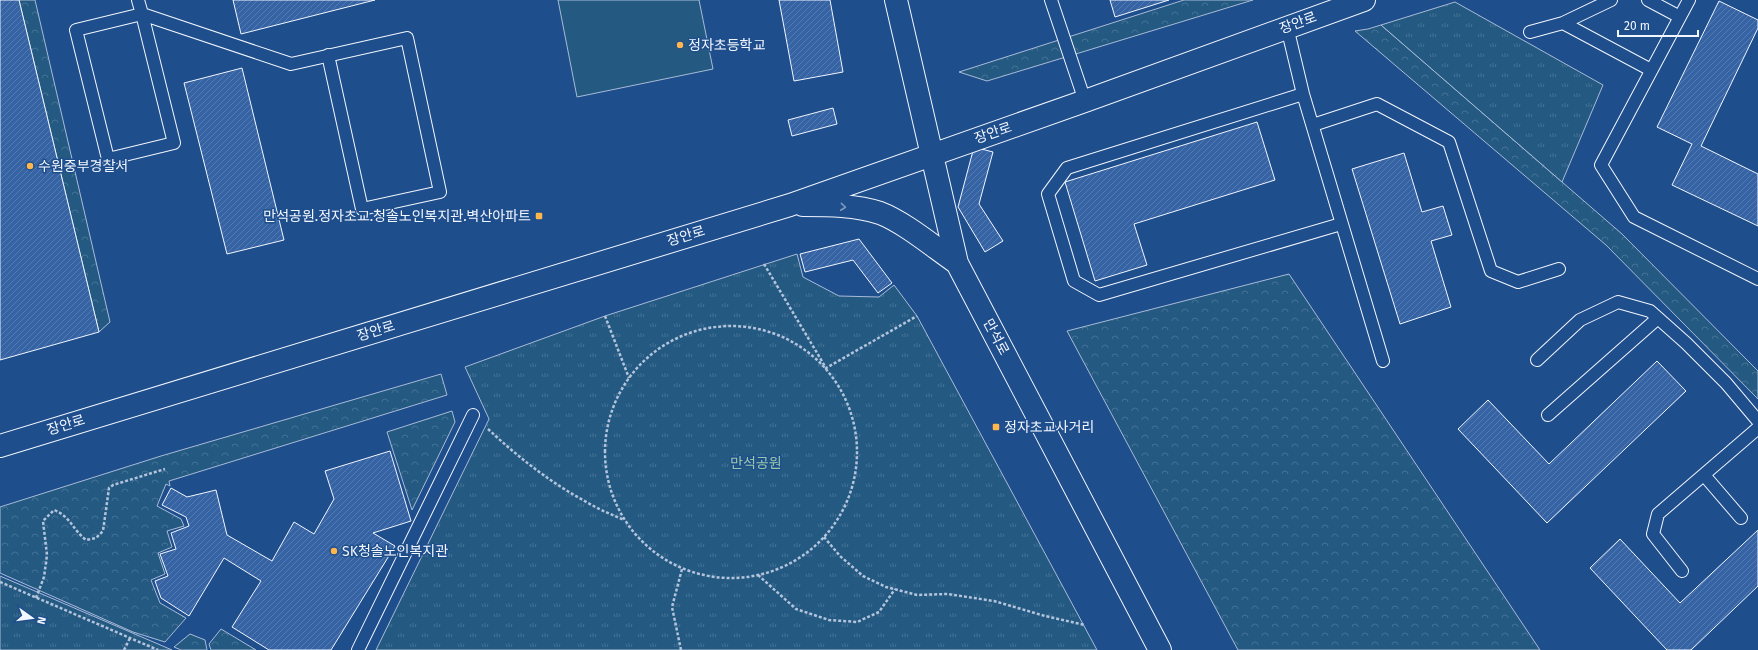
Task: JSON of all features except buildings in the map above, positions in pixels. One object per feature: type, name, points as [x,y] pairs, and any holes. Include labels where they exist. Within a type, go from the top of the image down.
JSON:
[{"type":"main road","name":"만석로","points":[[896,0],[958,263],[1160,650]]},
{"type":"main road","name":"장안로","points":[[0,446],[790,205],[1086,102],[1364,0]]},
{"type":"main road","points":[[790,205],[825,205],[858,208],[879,213],[894,220],[958,263]]},
{"type":"lane","points":[[138,0],[142,14],[174,142],[108,159],[76,30],[142,14],[291,64],[328,55],[407,38],[440,192],[362,210],[328,55]]},
{"type":"lane","points":[[1051,0],[1086,102]]},
{"type":"lane","points":[[1530,32],[1563,23],[1611,0]]},
{"type":"lane","points":[[1648,0],[1680,17]]},
{"type":"lane","points":[[1688,0],[1601,165],[1634,217],[1758,279]]},
{"type":"lane","points":[[1563,23],[1651,70]]},
{"type":"lane","points":[[1287,27],[1303,94],[1383,361]]},
{"type":"lane","points":[[1303,94],[1067,168],[1048,194],[1074,281],[1099,295],[1341,224]]},
{"type":"lane","points":[[1313,124],[1377,104],[1449,142],[1491,271],[1518,282],[1559,269]]},
{"type":"lane","points":[[1537,360],[1580,320],[1618,302],[1650,311],[1686,343],[1726,383],[1758,421]]},
{"type":"lane","points":[[1548,415],[1658,318]]},
{"type":"lane","points":[[358,650],[473,415]]},
{"type":"lane","points":[[1682,570],[1653,534],[1658,514],[1758,428]]},
{"type":"lane","points":[[1704,475],[1741,518]]},
{"type":"path","points":[[764,264],[846,399],[856,435],[856,472],[844,506],[824,537],[794,561],[758,576],[719,578],[682,569],[650,549],[624,520],[609,486],[604,448],[611,411],[628,378],[657,349],[694,330],[735,325],[775,333],[810,353],[826,368]]},
{"type":"path","points":[[605,316],[628,378]]},
{"type":"path","points":[[826,368],[917,316]]},
{"type":"path","points":[[473,415],[504,444],[542,474],[583,501],[624,520]]},
{"type":"path","points":[[36,598],[44,577],[47,555],[43,521],[54,510],[64,514],[78,534],[86,540],[96,538],[103,531],[109,488],[113,485],[166,469]]},
{"type":"path","points":[[824,537],[840,556],[863,576],[886,587],[917,595],[948,594],[994,602],[1084,625]]},
{"type":"path","points":[[680,650],[672,607],[682,569]]},
{"type":"path","points":[[758,576],[796,609],[829,620],[857,622],[880,612],[895,589]]},
{"type":"path","points":[[0,582],[158,650]]},
{"type":"path","points":[[124,650],[130,638]]},
{"type":"green space","points":[[19,0],[35,0],[110,322],[99,332]]},
{"type":"green space","points":[[558,0],[699,0],[713,69],[577,97]]},
{"type":"green space","points":[[1184,0],[1253,0],[987,81],[959,72]]},
{"type":"green space","points":[[1455,2],[1603,85],[1562,182],[1381,25]]},
{"type":"green space","points":[[1381,25],[1622,234],[1758,371],[1758,399],[1606,245],[1355,31]]},
{"type":"green space","name":"만석공원","points":[[797,254],[803,277],[839,296],[879,297],[894,285],[917,316],[1097,650],[376,650],[489,419],[465,367],[605,316]]},
{"type":"green space","points":[[1289,274],[1540,650],[1238,650],[1067,331]]},
{"type":"green space","points":[[441,374],[447,395],[169,481],[170,486],[166,484],[157,506],[181,519],[184,526],[167,531],[172,547],[158,553],[165,574],[151,580],[160,603],[186,618],[165,642],[133,632],[0,573],[0,507],[161,456]]},
{"type":"green space","points":[[452,411],[455,422],[412,510],[387,432]]},
{"type":"green space","points":[[0,576],[172,650],[0,650]]},
{"type":"green space","points":[[221,629],[256,650],[211,650],[209,644]]},
{"type":"green space","points":[[190,634],[205,640],[207,650],[181,650],[174,647]]},
{"type":"place","name":"정자초등학교","points":[[680,45]]},
{"type":"place","name":"수원중부경찰서","points":[[30,166]]},
{"type":"place","name":"만석공원.정자초교.청솔노인복지관.벽산아파트","points":[[539,216]]},
{"type":"place","name":"정자초교사거리","points":[[996,427]]},
{"type":"place","name":"SK청솔노인복지관","points":[[334,551]]}]
